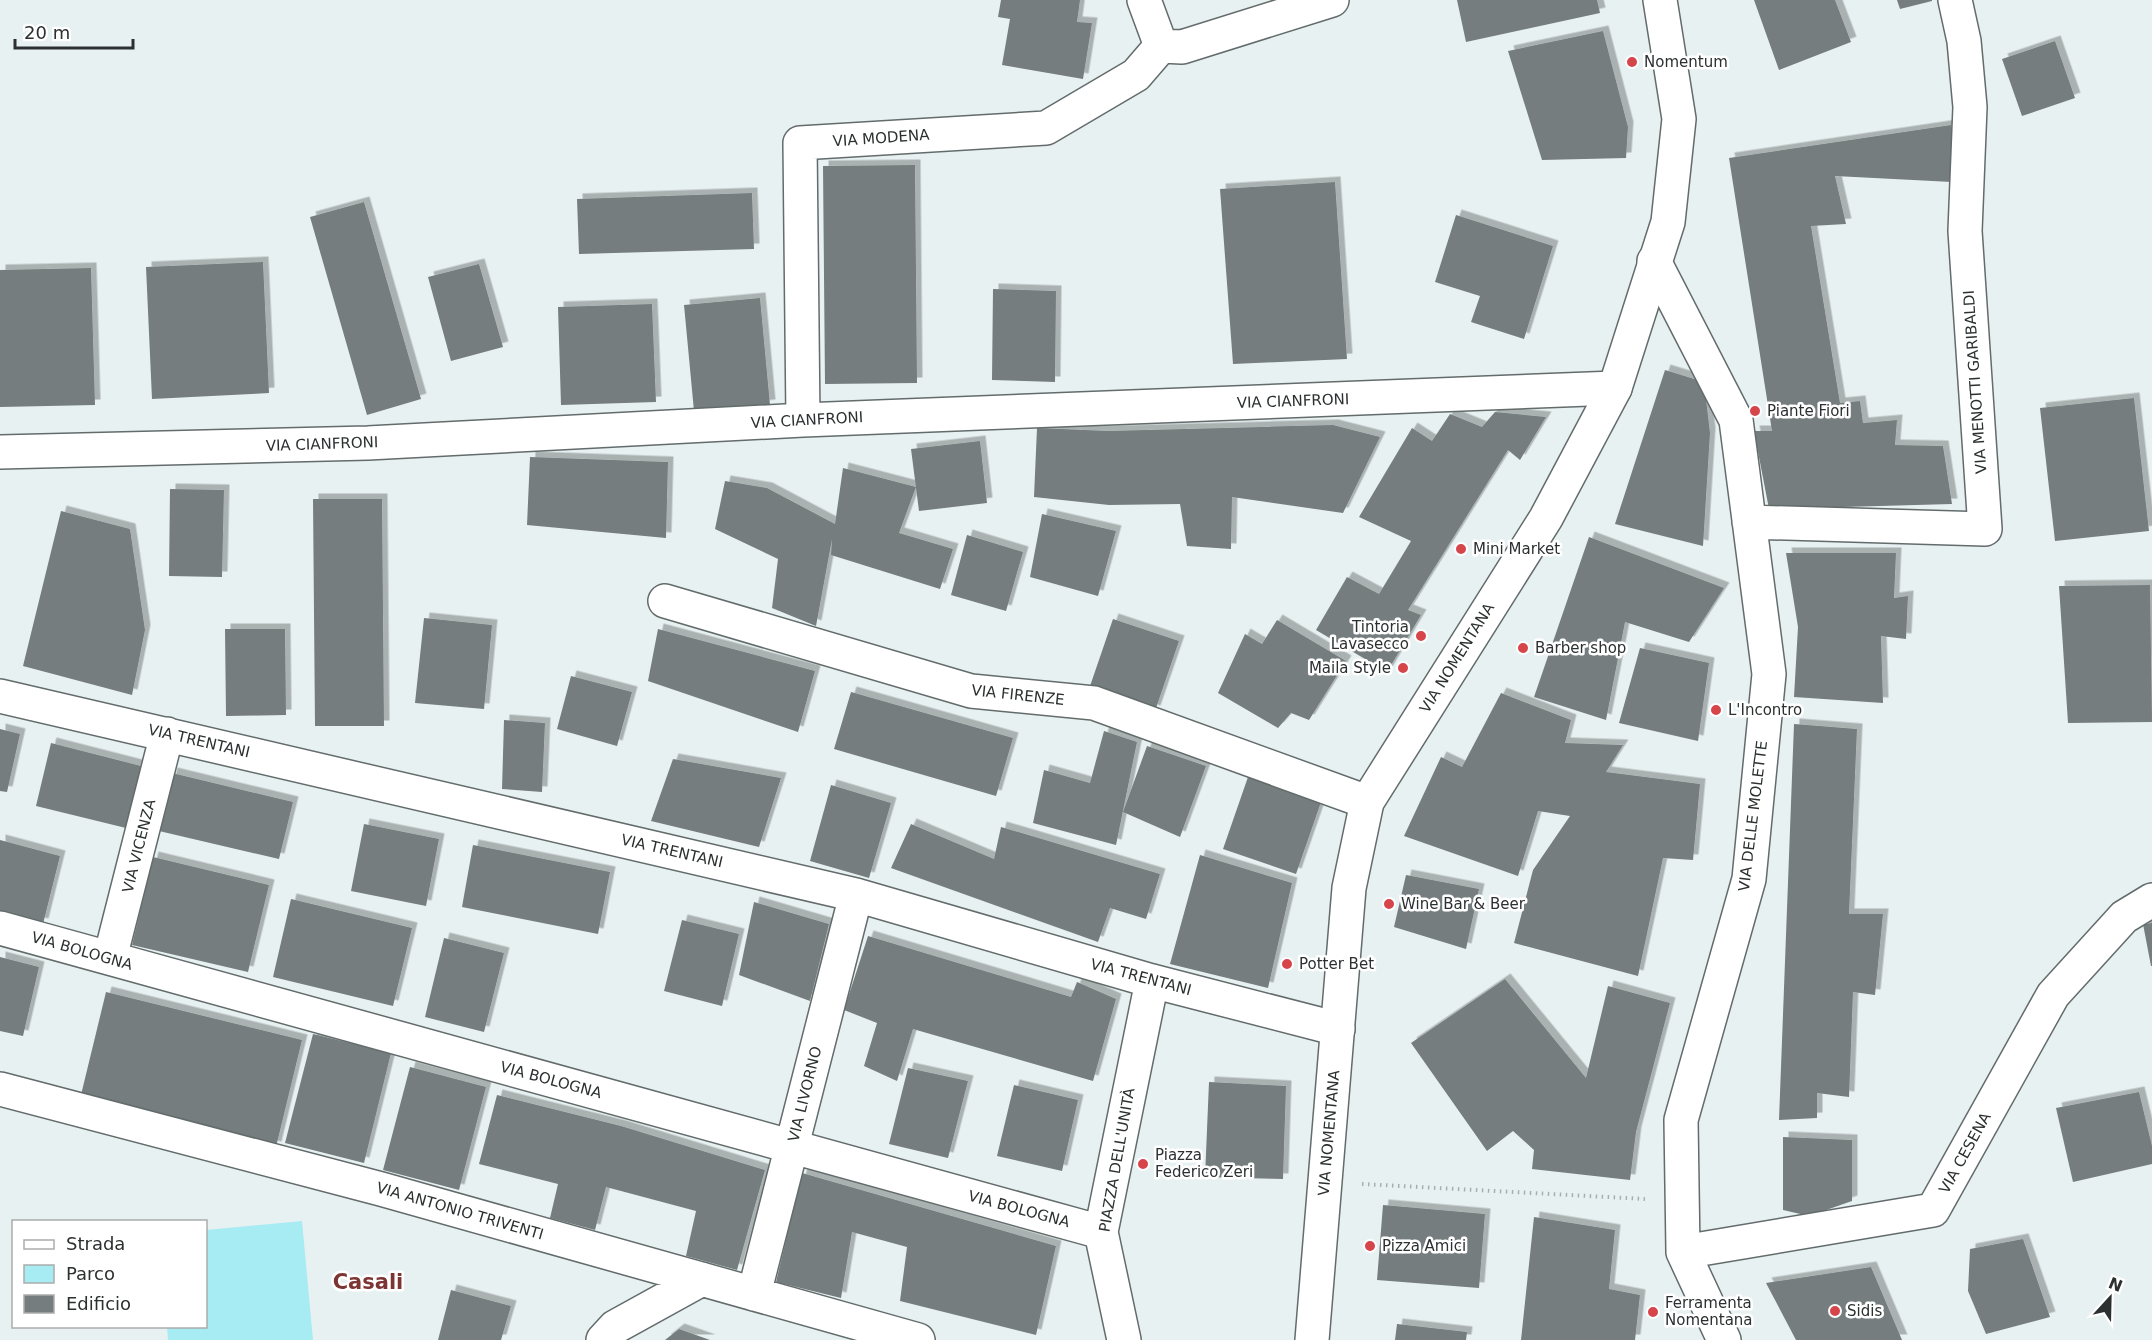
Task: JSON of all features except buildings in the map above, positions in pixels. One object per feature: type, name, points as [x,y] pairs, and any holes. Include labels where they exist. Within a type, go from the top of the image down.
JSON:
[{"type":"street","points":[[1144,0],[1161,46],[1182,47],[1332,0]]},
{"type":"street","name":"VIA NOMENTANA","points":[[1312,1340],[1349,888],[1367,802],[1546,518],[1615,388],[1668,222],[1679,119],[1660,0]]},
{"type":"street","name":"VIA MENOTTI GARIBALDI","points":[[1749,522],[1985,529],[1965,231],[1970,107],[1964,42],[1955,0]]},
{"type":"street","name":"VIA MODENA","points":[[803,420],[800,143],[1046,128],[1136,75],[1161,46]]},
{"type":"street","name":"VIA DELLE MOLETTE","points":[[1654,261],[1736,420],[1769,674],[1749,879],[1681,1120],[1683,1252],[1724,1340]]},
{"type":"street","name":"VIA CIANFRONI","points":[[0,452],[368,444],[803,420],[1615,388]]},
{"type":"street","name":"VIA FIRENZE","points":[[665,601],[971,691],[1094,703],[1367,802]]},
{"type":"street","name":"VIA TRENTANI","points":[[0,696],[856,895],[1152,981],[1338,1029]]},
{"type":"street","name":"VIA VICENZA","points":[[110,958],[167,734]]},
{"type":"street","name":"VIA LIVORNO","points":[[754,1294],[856,895]]},
{"type":"street","name":"VIA CESENA","points":[[1683,1252],[1933,1210],[2053,996],[2124,917],[2152,900]]},
{"type":"street","name":"VIA BOLOGNA","points":[[0,928],[1101,1232]]},
{"type":"street","name":"PIAZZA DELL'UNITÀ","points":[[1124,1340],[1101,1232],[1152,981]]},
{"type":"street","name":"VIA ANTONIO TRIVENTI","points":[[0,1089],[381,1189],[918,1340]]},
{"type":"street","points":[[603,1340],[615,1327],[702,1279]]},
{"type":"path","points":[[1325,1182],[1683,1201]]},
{"type":"green space","points":[[302,1221],[313,1340],[168,1340],[167,1328],[207,1328],[207,1230]]},
{"type":"place","name":"Nomentum","points":[[1632,62]]},
{"type":"place","name":"Piante Fiori","points":[[1755,411]]},
{"type":"place","name":"Mini Market","points":[[1461,549]]},
{"type":"place","name":"Tintoria Lavasecco","points":[[1421,636]]},
{"type":"place","name":"Barber shop","points":[[1523,648]]},
{"type":"place","name":"Maila Style","points":[[1403,668]]},
{"type":"place","name":"L'Incontro","points":[[1716,710]]},
{"type":"place","name":"Wine Bar & Beer","points":[[1389,904]]},
{"type":"place","name":"Potter Bet","points":[[1287,964]]},
{"type":"place","name":"Piazza Federico Zeri","points":[[1143,1164]]},
{"type":"place","name":"Pizza Amici","points":[[1370,1246]]},
{"type":"place","name":"Sidis","points":[[1835,1311]]},
{"type":"place","name":"Ferramenta Nomentana","points":[[1653,1312]]},
{"type":"district","name":"Casali","points":[[368,1282]]}]
